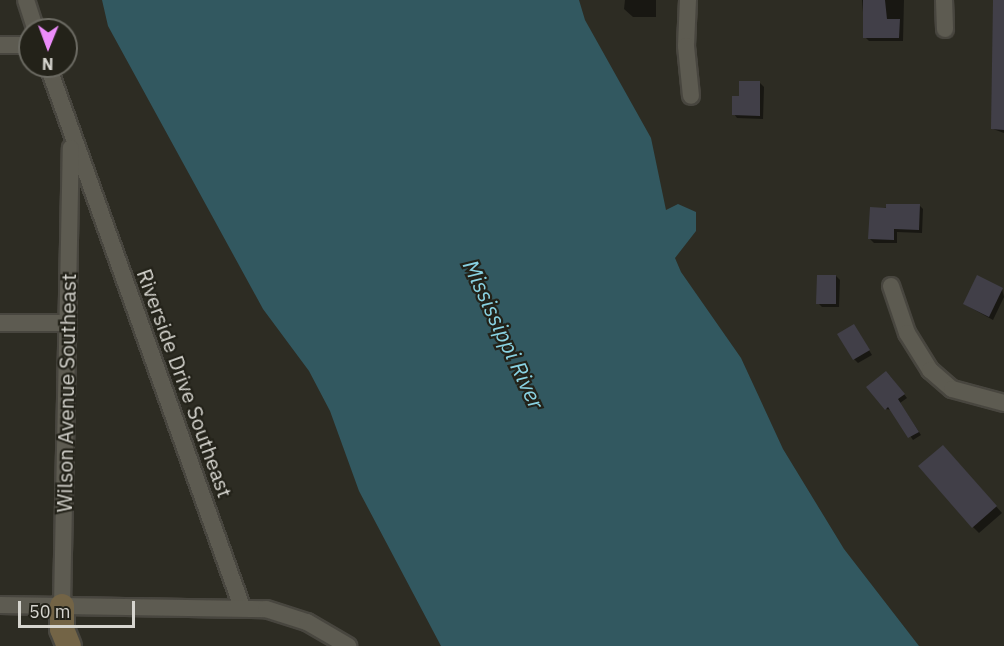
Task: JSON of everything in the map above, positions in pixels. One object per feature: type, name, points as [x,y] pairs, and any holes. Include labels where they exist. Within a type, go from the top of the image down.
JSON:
[{"type":"street","points":[[26,0],[32,18]]},
{"type":"street","points":[[688,0],[686,46],[691,96]]},
{"type":"street","points":[[944,0],[945,29]]},
{"type":"street","points":[[0,45],[18,45]]},
{"type":"street","name":"Riverside Drive Southeast","points":[[52,78],[242,607]]},
{"type":"street","name":"Wilson Avenue Southeast","points":[[69,646],[62,629],[62,606],[72,138]]},
{"type":"street","points":[[891,286],[907,333],[930,370],[952,390],[1004,403]]},
{"type":"street","points":[[0,323],[68,323]]},
{"type":"street","points":[[0,605],[242,607],[287,613],[348,646]]},
{"type":"water","name":"Mississippi River","points":[[102,0],[579,0],[585,20],[651,138],[666,210],[678,204],[696,212],[696,231],[675,258],[681,272],[741,358],[783,449],[844,549],[919,646],[441,646],[359,491],[330,411],[309,371],[263,309],[108,26]]},
{"type":"building","points":[[863,0],[885,0],[887,19],[900,19],[899,38],[863,38]]},
{"type":"building","points":[[993,0],[1004,0],[1004,130],[991,129]]},
{"type":"building","points":[[739,81],[760,81],[760,116],[732,115],[732,96],[739,96]]},
{"type":"building","points":[[886,204],[920,204],[919,230],[894,229],[894,240],[868,239],[870,207],[886,208]]},
{"type":"building","points":[[817,275],[836,275],[836,304],[816,304]]},
{"type":"building","points":[[977,275],[1003,288],[989,317],[963,304]]},
{"type":"building","points":[[854,324],[870,350],[853,360],[837,334]]},
{"type":"building","points":[[886,371],[905,394],[898,399],[919,432],[908,438],[888,407],[885,410],[866,387]]},
{"type":"building","points":[[943,445],[997,506],[972,528],[918,466]]}]
